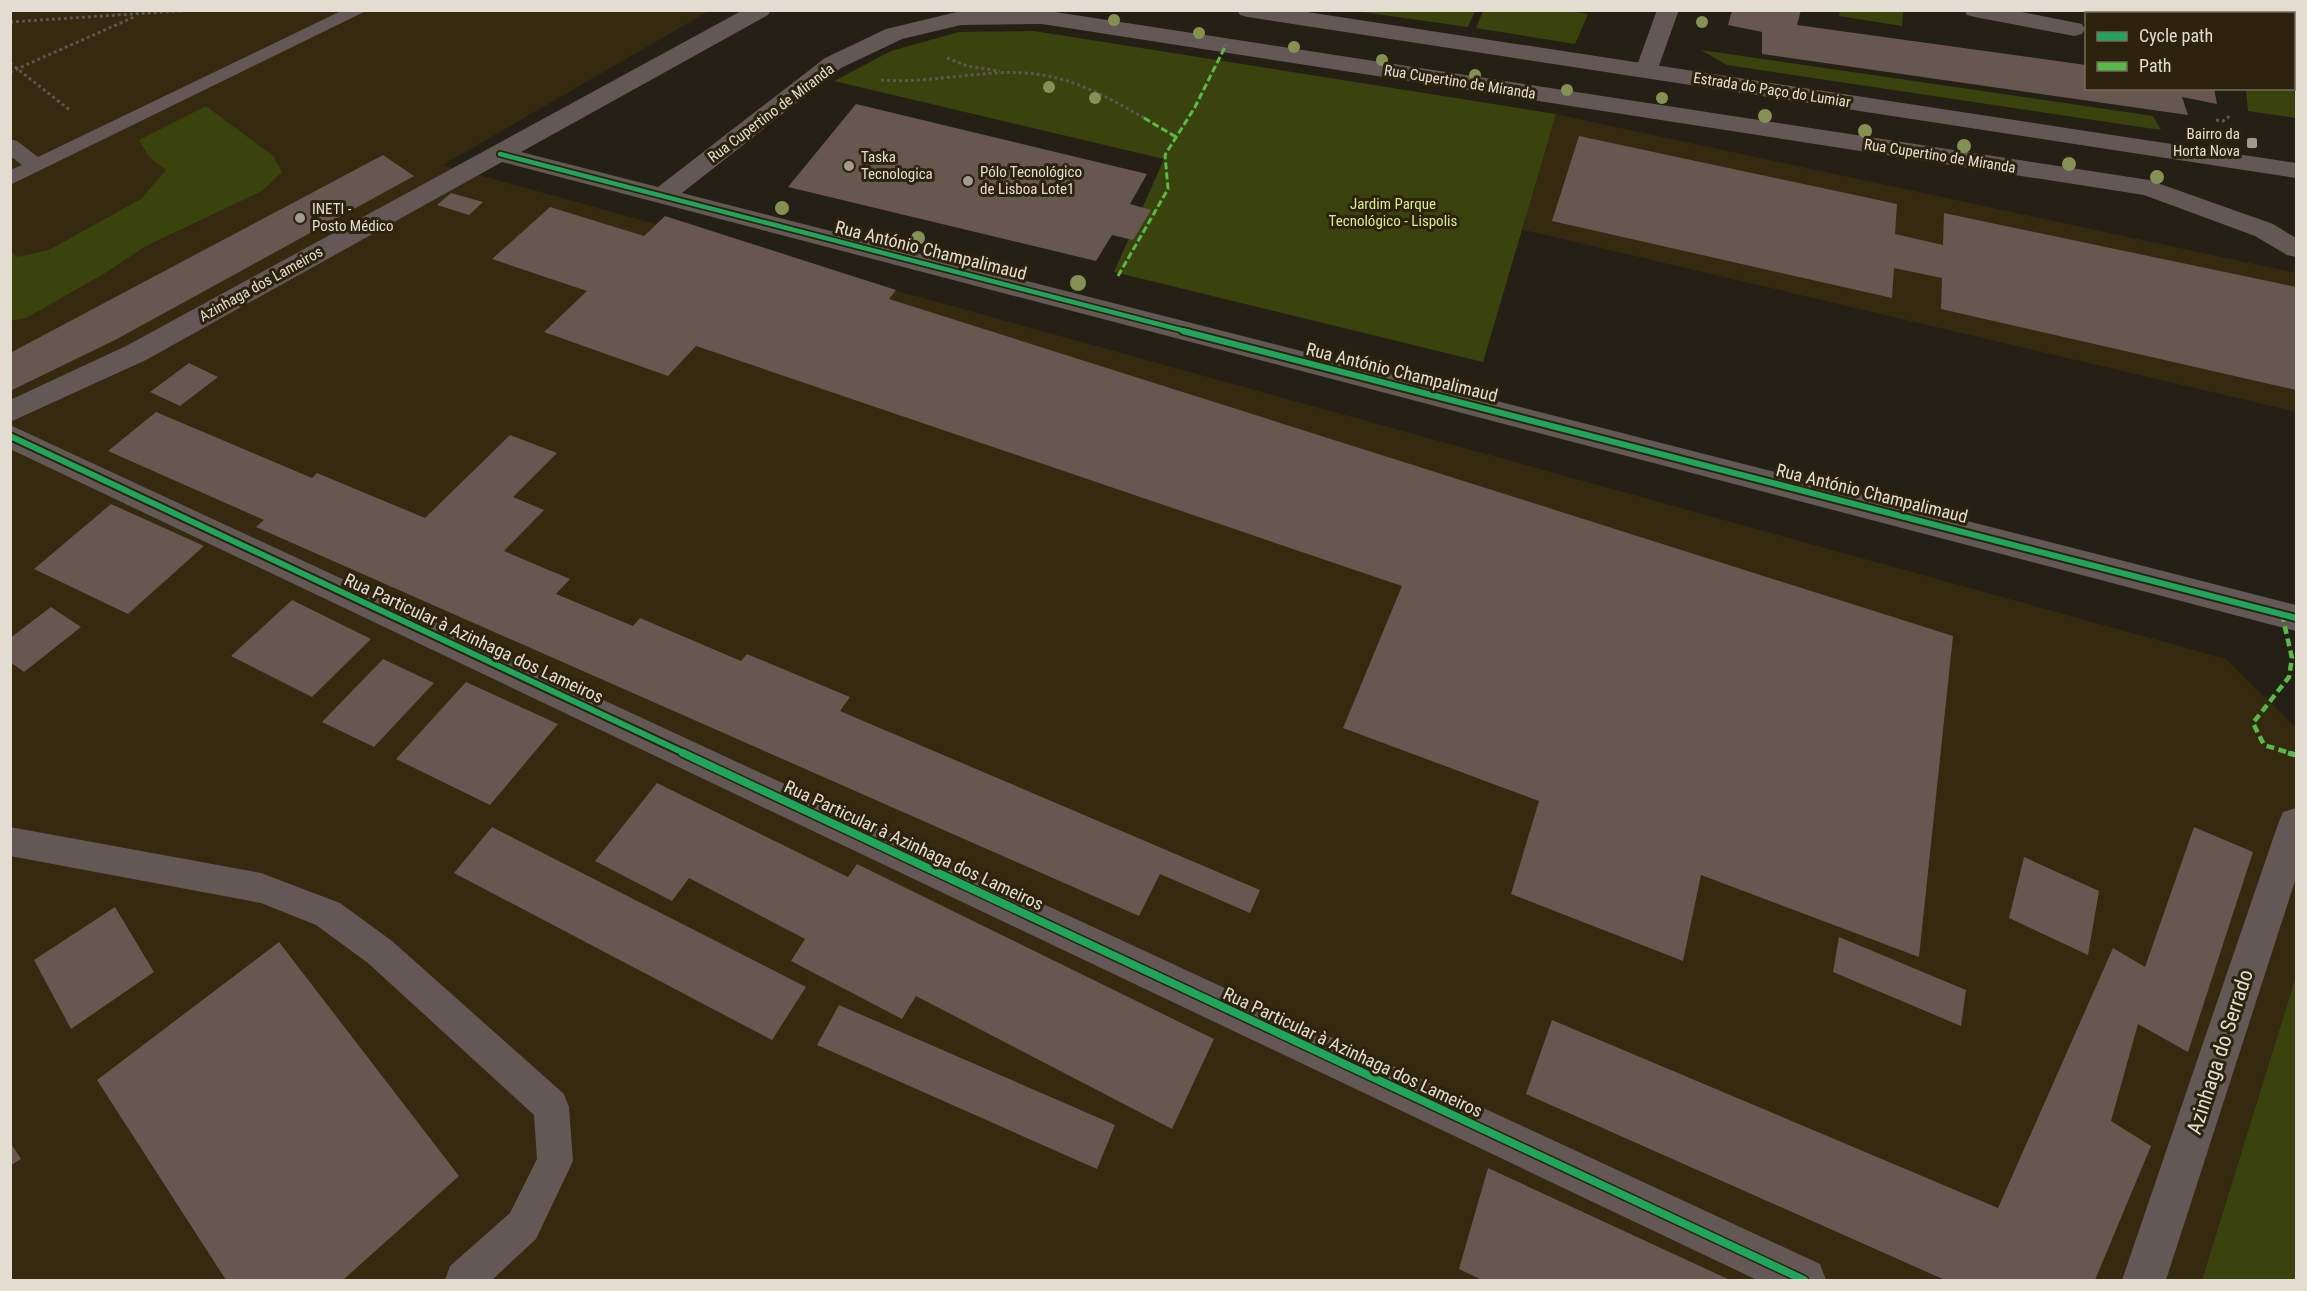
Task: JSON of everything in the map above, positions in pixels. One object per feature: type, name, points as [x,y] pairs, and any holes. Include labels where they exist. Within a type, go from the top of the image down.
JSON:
[{"type":"street","name":"Azinhaga dos Lameiros","points":[[10,412],[136,353],[760,10]]},
{"type":"street","name":"Estrada do Paço do Lumiar","points":[[1248,10],[2296,171]]},
{"type":"street","points":[[1646,71],[1668,10]]},
{"type":"street","points":[[1975,10],[2073,29]]},
{"type":"street","name":"Rua Cupertino de Miranda","points":[[662,196],[828,68],[901,33],[962,18],[1042,17],[2149,188],[2264,230],[2296,249]]},
{"type":"street","name":"Rua António Champalimaud","points":[[500,154],[2296,618]]},
{"type":"street","name":"Rua Particular à Azinhaga dos Lameiros","points":[[10,436],[1804,1281]]},
{"type":"street","name":"Azinhaga do Serrado","points":[[2144,1281],[2296,824]]},
{"type":"lane","points":[[10,179],[359,10]]},
{"type":"lane","points":[[10,145],[36,166]]},
{"type":"lane","points":[[10,841],[261,888],[328,914],[380,952],[551,1107],[555,1161],[523,1226],[464,1281]]},
{"type":"path","points":[[10,72],[148,10]]},
{"type":"path","points":[[10,22],[136,16],[195,10]]},
{"type":"path","points":[[901,33],[923,49],[967,66],[1064,81],[1097,90],[1144,118]]},
{"type":"path","points":[[10,63],[100,136]]},
{"type":"path","points":[[828,68],[855,77],[890,81],[943,80],[998,73],[1022,74]]},
{"type":"shaded area","points":[[10,11],[709,11],[443,165],[2226,659],[2296,728],[2296,976],[2202,1280],[11,1280]]},
{"type":"shaded area","points":[[1556,114],[2296,273],[2296,412],[1520,229]]},
{"type":"green space","points":[[1475,10],[1468,27],[1355,11]]},
{"type":"green space","points":[[1483,11],[1570,11],[1588,14],[1575,44],[1476,28]]},
{"type":"green space","points":[[1840,11],[1903,11],[1902,26],[1839,16]]},
{"type":"green space","name":"Jardim Parque Tecnológico - Lispolis","points":[[1034,31],[1556,114],[1483,362],[1114,272],[1164,159],[834,81],[891,51],[959,32]]},
{"type":"green space","points":[[1701,50],[2153,116],[2161,130],[1727,65]]},
{"type":"green space","points":[[2246,90],[2295,90],[2296,118],[2248,111]]},
{"type":"green space","points":[[206,106],[273,156],[282,172],[262,191],[146,246],[105,273],[26,318],[11,321],[11,252],[18,257],[49,250],[141,199],[166,170],[149,157],[139,140]]},
{"type":"green space","points":[[2296,976],[2296,1280],[2202,1280]]},
{"type":"building","points":[[1732,10],[1801,10],[1797,25],[2085,65],[2085,90],[2214,90],[2217,104],[2182,97],[2188,115],[1762,54],[1762,32],[1728,25]]},
{"type":"building","points":[[2128,10],[2201,10],[2202,12],[2128,12]]},
{"type":"building","name":"Pólo Tecnológico de Lisboa Lote1","points":[[856,104],[1147,174],[1130,204],[1151,210],[1133,240],[1112,235],[1096,261],[788,187]]},
{"type":"building","points":[[1579,136],[1897,204],[1895,234],[1943,245],[1944,213],[2296,287],[2296,390],[1941,309],[1942,278],[1894,268],[1892,298],[1552,221]]},
{"type":"building","points":[[383,155],[414,176],[115,340],[10,391],[10,353]]},
{"type":"building","points":[[451,193],[483,202],[469,215],[437,205]]},
{"type":"building","points":[[550,207],[644,236],[665,216],[896,290],[889,299],[1953,636],[1919,957],[1701,875],[1683,961],[1511,894],[1539,801],[1343,728],[1402,586],[696,346],[668,376],[544,332],[587,291],[492,259]]},
{"type":"building","points":[[189,363],[218,377],[180,406],[150,392]]},
{"type":"building","points":[[156,412],[312,478],[317,473],[425,518],[510,435],[557,453],[513,497],[544,510],[504,551],[570,579],[556,594],[633,626],[640,618],[741,661],[747,654],[850,697],[840,711],[1260,890],[1250,913],[1160,874],[1139,916],[256,527],[264,520],[108,451]]},
{"type":"building","points":[[111,504],[204,546],[128,614],[34,569]]},
{"type":"building","points":[[292,600],[371,639],[312,697],[231,656]]},
{"type":"building","points":[[51,607],[81,627],[24,672],[10,662],[10,638]]},
{"type":"building","points":[[383,659],[434,683],[374,747],[322,722]]},
{"type":"building","points":[[466,682],[558,724],[490,805],[396,759]]},
{"type":"building","points":[[657,783],[848,877],[857,864],[1214,1039],[1172,1129],[916,996],[902,1019],[791,961],[805,939],[689,878],[672,901],[595,861]]},
{"type":"building","points":[[492,827],[806,987],[772,1040],[454,873]]},
{"type":"building","points":[[2194,827],[2253,852],[2188,1052],[2138,1024],[2111,1121],[2151,1146],[2095,1280],[1945,1280],[1526,1094],[1552,1020],[1998,1208],[2113,948],[2145,967]]},
{"type":"building","points":[[2024,857],[2099,891],[2088,955],[2009,918]]},
{"type":"building","points":[[115,907],[154,972],[71,1029],[34,960]]},
{"type":"building","points":[[1839,937],[1966,990],[1961,1026],[1833,972]]},
{"type":"building","points":[[279,942],[459,1176],[343,1280],[226,1280],[97,1080]]},
{"type":"building","points":[[839,1005],[1115,1125],[1097,1169],[817,1045]]},
{"type":"building","points":[[10,1142],[21,1159],[10,1166]]},
{"type":"building","points":[[1488,1168],[1730,1280],[1482,1280],[1459,1269]]},
{"type":"marked path","points":[[1118,276],[1168,189],[1165,155],[1195,107],[1226,45]]},
{"type":"marked path","points":[[1144,118],[1176,137]]},
{"type":"marked path","points":[[2282,614],[2291,648],[2292,667],[2284,686],[2260,711],[2253,723],[2264,745],[2296,755]]},
{"type":"cycle path","points":[[500,154],[2296,618]]},
{"type":"cycle path","points":[[10,436],[1804,1280]]},
{"type":"place","name":"Bairro da Horta Nova","points":[[2252,143]]},
{"type":"place","name":"Taska Tecnologica","points":[[849,166]]},
{"type":"place","name":"Pólo Tecnológico de Lisboa Lote1","points":[[968,181]]},
{"type":"place","name":"INETI - Posto Médico","points":[[300,218]]}]
